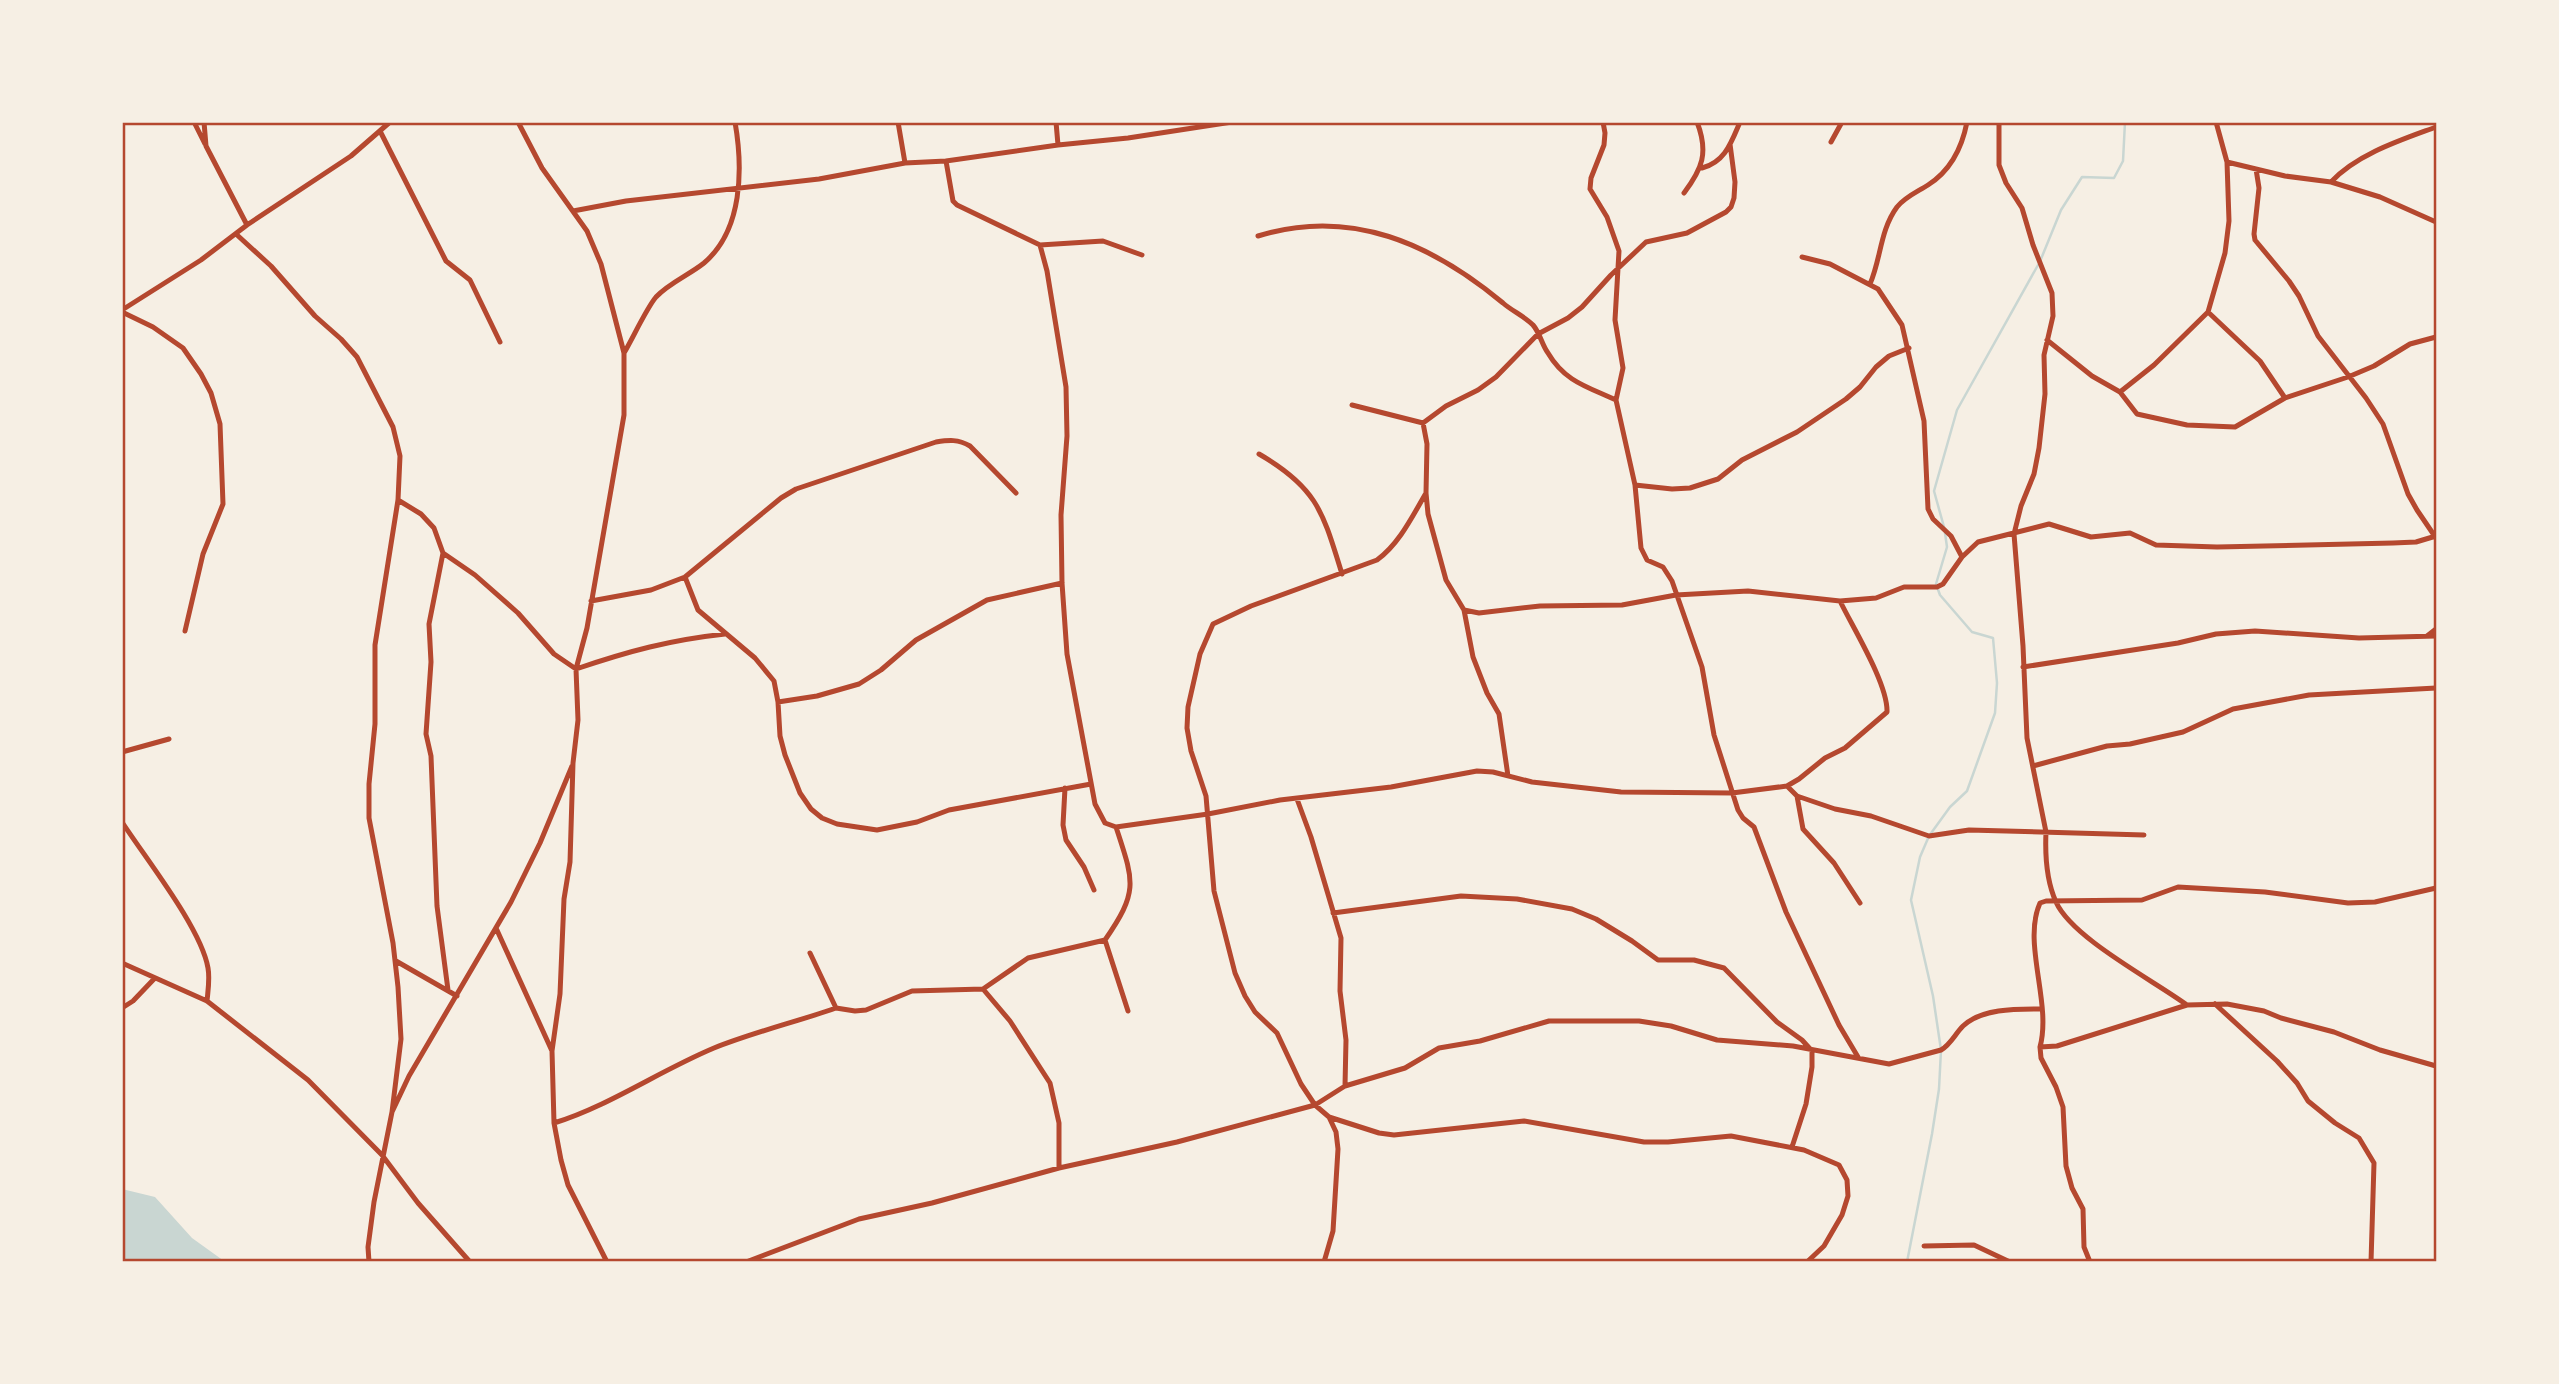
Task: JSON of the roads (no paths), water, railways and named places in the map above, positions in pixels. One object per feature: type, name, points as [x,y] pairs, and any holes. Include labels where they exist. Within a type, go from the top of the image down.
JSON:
[{"type":"street","points":[[194,122],[247,225]]},
{"type":"street","points":[[204,122],[206,146]]},
{"type":"street","points":[[185,631],[203,554],[223,504],[219,417],[201,374],[183,348],[153,327],[122,311],[351,156],[390,122]]},
{"type":"street","points":[[517,122],[542,168],[587,231],[601,264],[624,353],[624,415],[591,601],[576,668],[578,720],[573,763],[570,862],[564,899],[560,994],[552,1051],[554,1124],[568,1185],[607,1262]]},
{"type":"street","points":[[624,353],[657,296],[715,253],[730,223],[739,190],[740,149],[735,122]]},
{"type":"street","points":[[898,122],[905,163]]},
{"type":"street","points":[[1056,122],[1058,145]]},
{"type":"street","points":[[573,211],[626,201],[819,179],[905,163],[946,161],[1232,122]]},
{"type":"street","points":[[1602,122],[1604,145],[1591,178],[1590,189],[1607,217],[1619,251],[1615,320],[1623,368],[1616,400],[1635,485],[1640,548],[1647,560],[1668,571],[1702,667],[1714,735],[1732,793],[1743,818],[1754,827],[1786,912],[1839,1025],[1858,1057]]},
{"type":"street","points":[[1684,193],[1702,168],[1703,142],[1697,122]]},
{"type":"street","points":[[1702,168],[1714,165],[1720,160],[1740,122]]},
{"type":"street","points":[[1831,142],[1842,122]]},
{"type":"street","points":[[1870,284],[1892,215],[1908,196],[1932,183],[1948,167],[1961,145],[1967,122]]},
{"type":"street","points":[[1998,122],[1999,165],[2006,183],[2022,208],[2052,293],[2053,316],[2044,355],[2045,394],[2039,448],[2034,474],[2021,506],[2014,534],[2027,738],[2046,832],[2047,862],[2055,899],[2063,913],[2090,941],[2187,1005]]},
{"type":"street","points":[[2120,392],[2154,365],[2208,312],[2225,253],[2229,222],[2227,162],[2216,122]]},
{"type":"street","points":[[2331,183],[2342,170],[2366,157],[2437,127]]},
{"type":"street","points":[[380,131],[446,261],[470,280],[500,342]]},
{"type":"street","points":[[1423,423],[1446,406],[1478,390],[1496,377],[1538,334],[1582,307],[1616,269],[1646,242],[1687,233],[1731,207],[1735,182],[1730,144]]},
{"type":"street","points":[[946,161],[953,201],[957,205],[1040,245],[1103,241],[1142,256]]},
{"type":"street","points":[[2227,162],[2331,183],[2381,197],[2437,222]]},
{"type":"street","points":[[1464,610],[1479,613],[1540,606],[1622,605],[1676,595],[1757,591],[1840,601],[1876,598],[1914,585],[1937,587],[1943,584],[1962,557],[1978,542],[2049,524],[2085,536],[2125,532],[2157,545],[2217,547],[2393,543],[2416,542],[2436,537],[2408,494],[2383,424],[2318,337],[2294,288],[2255,240],[2259,188],[2256,169]]},
{"type":"street","points":[[1258,236],[1280,231],[1342,225],[1372,231],[1441,258],[1489,290],[1533,326],[1546,351],[1568,378],[1616,400]]},
{"type":"street","points":[[236,234],[271,266],[315,316],[357,357],[393,427],[397,441],[400,476],[398,500],[374,645],[375,724],[369,784],[372,836],[396,961],[401,1039],[368,1247],[369,1262]]},
{"type":"street","points":[[1040,245],[1047,271],[1066,387],[1067,436],[1061,515],[1067,654],[1091,784],[1100,817],[1116,827],[1391,787],[1477,771],[1532,782],[1621,792],[1732,793],[1787,786],[1825,758],[1845,748],[1887,712],[1887,703],[1876,673],[1840,601]]},
{"type":"street","points":[[1802,257],[1830,264],[1882,291],[1902,325],[1924,421],[1928,509],[1933,519],[1951,536],[1962,557]]},
{"type":"street","points":[[2208,312],[2260,361],[2285,398]]},
{"type":"street","points":[[2047,340],[2092,376],[2120,392],[2137,414],[2187,425],[2229,429],[2253,419],[2285,398],[2348,377],[2374,366],[2410,344],[2437,337]]},
{"type":"street","points":[[1635,485],[1681,488],[1718,479],[1742,460],[1797,432],[1846,399],[1889,356],[1909,348]]},
{"type":"street","points":[[1352,405],[1423,423]]},
{"type":"street","points":[[1423,423],[1427,444],[1428,514],[1446,580],[1464,610],[1473,657],[1499,714],[1508,776]]},
{"type":"street","points":[[591,601],[651,590],[685,577],[780,498],[796,489],[936,442],[953,440],[970,446],[1016,493]]},
{"type":"street","points":[[1259,454],[1296,478],[1310,493],[1326,523],[1342,574]]},
{"type":"street","points":[[1426,493],[1402,534],[1377,561],[1251,606],[1213,624],[1210,628],[1200,654],[1189,698],[1187,728],[1191,751],[1206,796],[1214,891],[1235,973],[1255,1012],[1277,1033],[1292,1068],[1315,1105],[1329,1116],[1379,1133],[1394,1135],[1524,1121],[1644,1142],[1725,1136],[1792,1147],[1839,1165],[1847,1180],[1848,1196],[1842,1215],[1824,1246],[1807,1262]]},
{"type":"street","points":[[398,500],[421,514],[434,528],[443,553],[429,624],[431,662],[426,734],[431,756],[438,906],[448,990]]},
{"type":"street","points":[[443,553],[475,575],[518,613],[554,654],[576,668],[673,640],[725,634]]},
{"type":"street","points":[[685,577],[698,610],[766,670],[774,681],[780,736],[800,793],[811,809],[822,818],[837,824],[877,830],[949,810],[1091,784]]},
{"type":"street","points":[[778,702],[817,696],[859,684],[881,670],[916,640],[987,600],[1062,583]]},
{"type":"street","points":[[2427,636],[2437,629]]},
{"type":"street","points":[[2023,667],[2166,645],[2216,634],[2255,631],[2359,638],[2437,636]]},
{"type":"street","points":[[2033,766],[2107,746],[2130,744],[2183,732],[2233,709],[2309,695],[2437,688]]},
{"type":"street","points":[[122,751],[169,740]]},
{"type":"street","points":[[391,1112],[496,928],[540,843],[573,763]]},
{"type":"street","points":[[1787,786],[1797,796],[1835,809],[1871,816],[1929,836],[1969,830],[2144,835]]},
{"type":"street","points":[[1065,788],[1063,825],[1066,839],[1084,867],[1094,890]]},
{"type":"street","points":[[1797,796],[1803,829],[1834,863],[1860,904]]},
{"type":"street","points":[[1297,799],[1341,938],[1340,991],[1346,1040],[1345,1086]]},
{"type":"street","points":[[122,822],[168,890],[202,948],[210,979],[207,1001]]},
{"type":"street","points":[[554,1124],[588,1113],[624,1091],[713,1048],[748,1035],[836,1008],[866,1010],[912,990],[983,989],[1028,958],[1105,940],[1124,914],[1132,884],[1116,827]]},
{"type":"street","points":[[2090,1262],[2084,1247],[2083,1209],[2072,1188],[2066,1166],[2063,1107],[2041,1058],[2042,1009],[2035,920],[2040,903],[2055,899],[2142,900],[2178,887],[2265,892],[2321,901],[2375,902],[2437,888]]},
{"type":"street","points":[[1334,913],[1461,896],[1517,898],[1572,909],[1596,919],[1658,960],[1694,960],[1724,968],[1777,1022],[1812,1051],[1806,1104],[1792,1147]]},
{"type":"street","points":[[496,928],[552,1051]]},
{"type":"street","points":[[1105,940],[1128,1011]]},
{"type":"street","points":[[810,953],[836,1008]]},
{"type":"street","points":[[396,961],[457,996]]},
{"type":"street","points":[[122,963],[207,1001],[308,1080],[382,1155],[418,1203],[470,1262]]},
{"type":"street","points":[[122,1008],[133,1001],[153,979]]},
{"type":"street","points":[[983,989],[1010,1021],[1050,1083],[1059,1123],[1059,1168]]},
{"type":"street","points":[[2215,1004],[2277,1061],[2297,1083],[2308,1101],[2359,1138],[2368,1150],[2374,1163],[2371,1262]]},
{"type":"street","points":[[2040,1047],[2057,1046],[2187,1005],[2215,1004],[2264,1011],[2437,1066]]},
{"type":"street","points":[[746,1262],[859,1219],[932,1203],[1059,1168],[1177,1142],[1315,1105],[1345,1086],[1405,1068],[1439,1048],[1480,1041],[1549,1021],[1639,1021],[1671,1026],[1717,1040],[1793,1046],[1895,1064],[1941,1050],[1949,1045],[1970,1021],[2004,1011],[2042,1009]]},
{"type":"street","points":[[1324,1262],[1333,1231],[1338,1149],[1336,1132],[1329,1116]]},
{"type":"street","points":[[1924,1246],[1961,1243],[1974,1245],[2010,1262]]},
{"type":"waterway","points":[[2041,259],[2061,210],[2082,177],[2114,178],[2123,161],[2125,122]]},
{"type":"waterway","points":[[1944,527],[1934,491],[1957,410],[2038,265]]},
{"type":"waterway","points":[[1907,1262],[1932,1134],[1939,1089],[1941,1050],[1933,996],[1911,900],[1920,857],[1929,836],[1950,807],[1967,791],[1995,713],[1997,683],[1993,638],[1972,632],[1940,595],[1936,584],[1947,547],[1945,533]]}]
